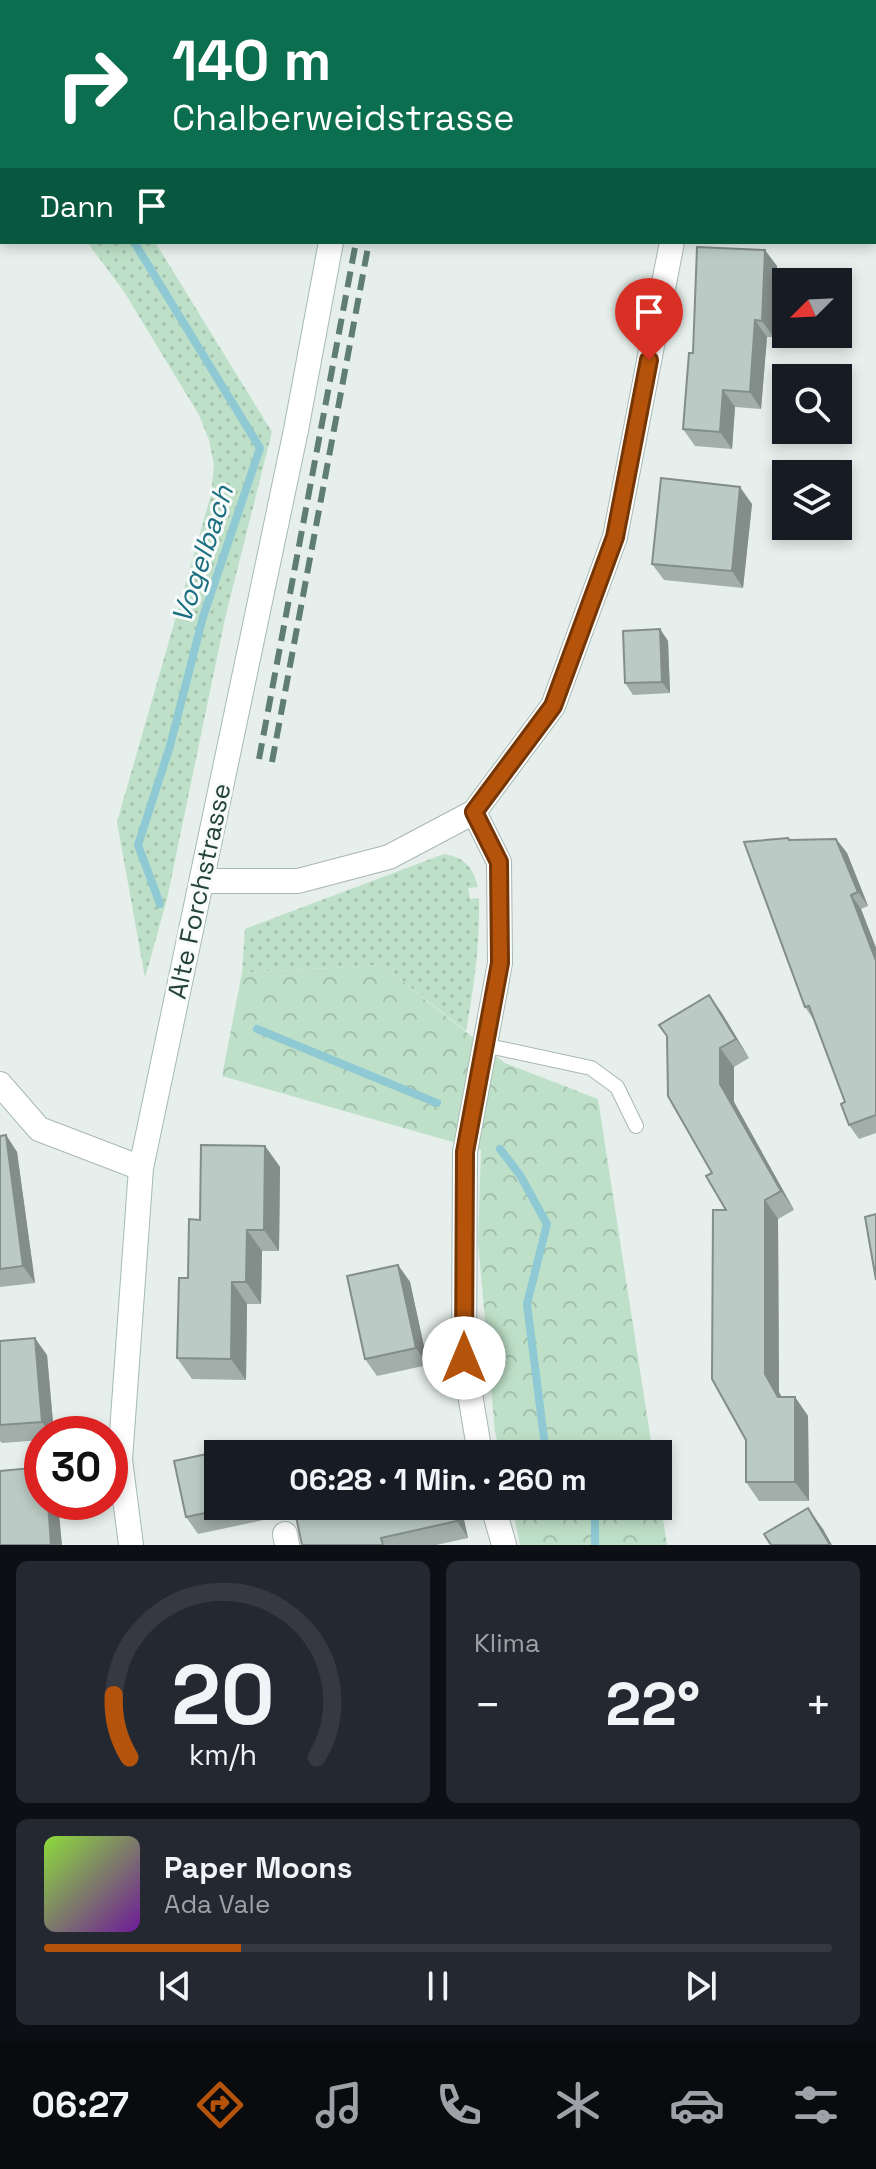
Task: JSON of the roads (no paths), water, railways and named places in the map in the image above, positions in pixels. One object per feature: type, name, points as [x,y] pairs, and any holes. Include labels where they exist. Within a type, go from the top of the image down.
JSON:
[{"type":"street","name":"Alte Forchstrasse","points":[[131,1545],[120,1460],[141,1168],[296,430],[331,244]]},
{"type":"street","points":[[202,881],[298,881],[389,857],[474,812],[553,706],[615,537],[672,244]]},
{"type":"street","points":[[474,812],[499,862],[500,963],[465,1152],[464,1358],[478,1440]]},
{"type":"street","points":[[0,1084],[39,1129],[141,1168]]},
{"type":"street","points":[[497,1520],[504,1545]]},
{"type":"lane","points":[[484,1045],[591,1068],[617,1087],[636,1126]]},
{"type":"waterway","name":"Vogelbach","points":[[135,244],[260,448],[203,617],[170,746],[138,845],[160,904]]},
{"type":"waterway","name":"Vogelbach","points":[[257,1029],[437,1103]]},
{"type":"waterway","name":"Vogelbach","points":[[500,1149],[520,1175],[547,1224],[527,1304],[544,1440]]},
{"type":"waterway","name":"Vogelbach","points":[[595,1520],[595,1545]]},
{"type":"railway","points":[[259,759],[356,244]]},
{"type":"railway","points":[[272,762],[369,244]]}]
